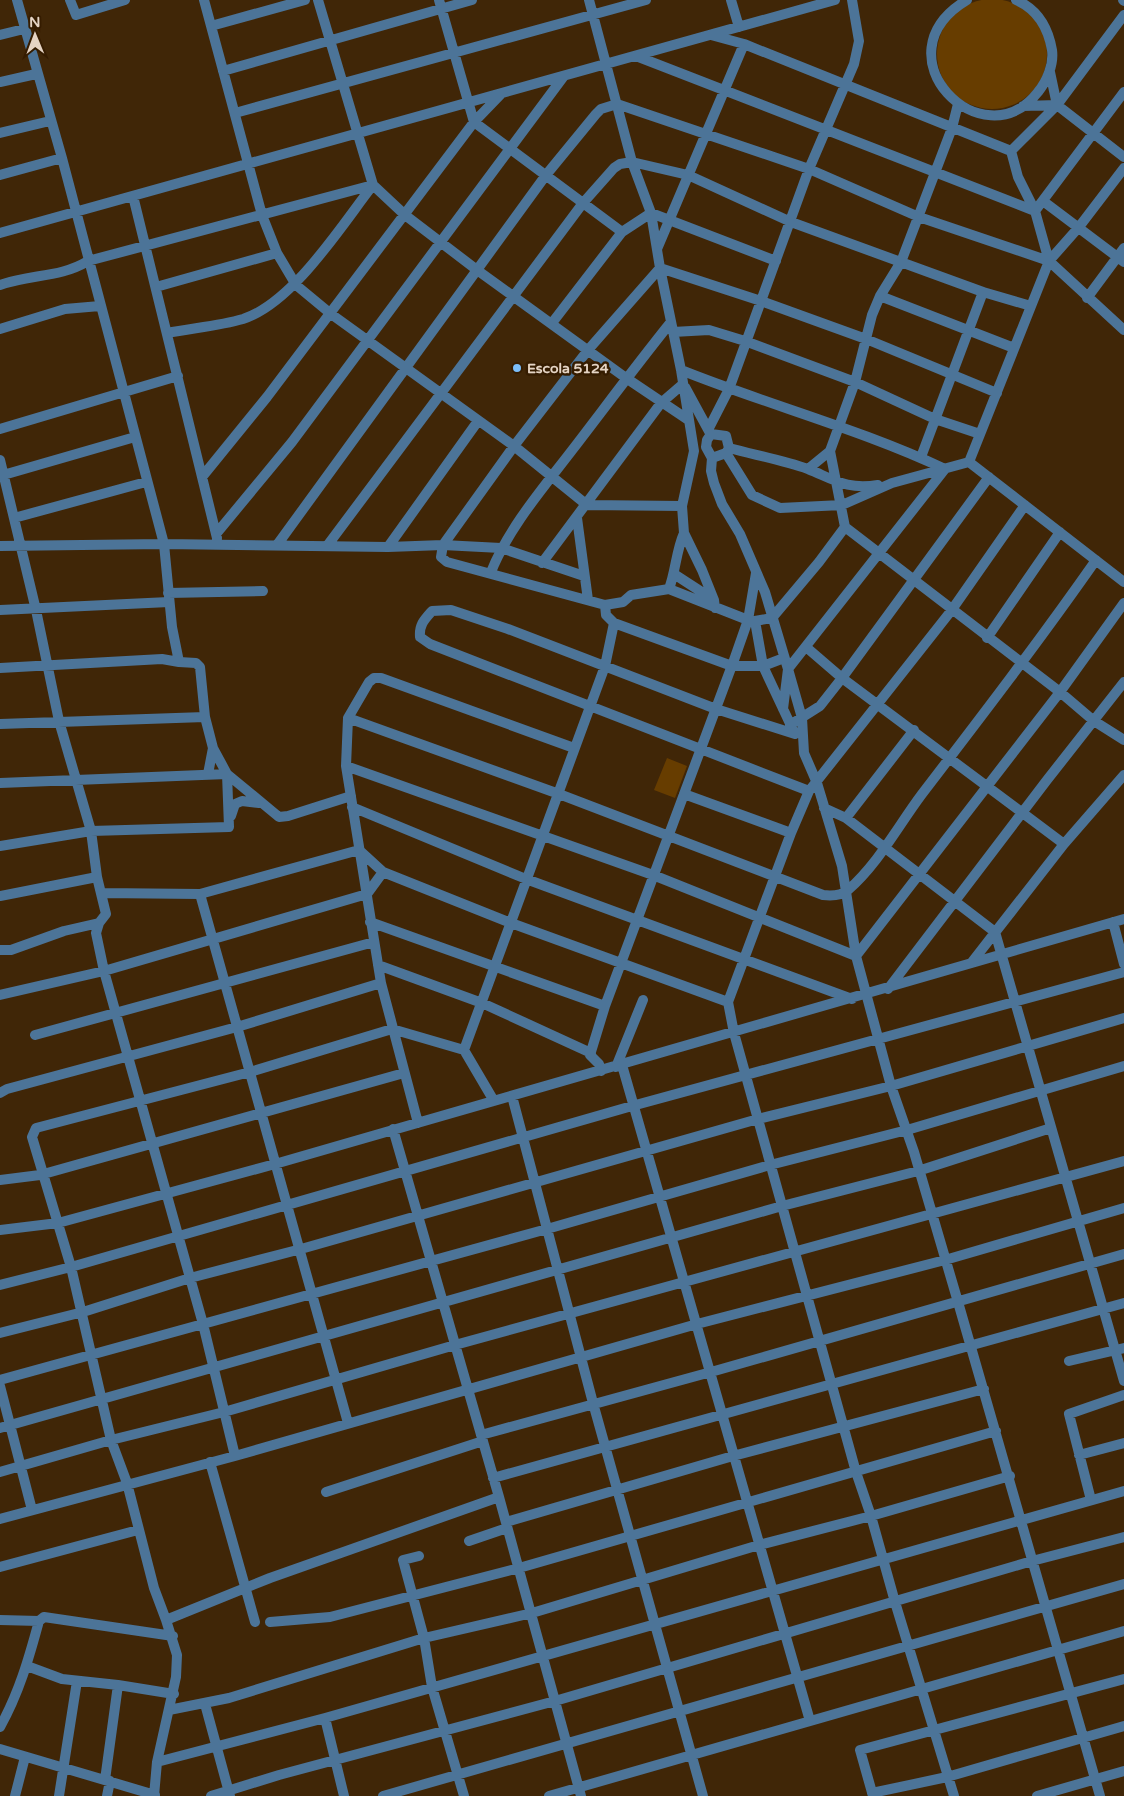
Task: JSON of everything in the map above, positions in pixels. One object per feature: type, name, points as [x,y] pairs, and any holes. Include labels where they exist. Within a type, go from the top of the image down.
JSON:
[{"type":"street","points":[[17,0],[36,74],[62,158],[146,482],[164,544],[168,597],[179,662]]},
{"type":"street","points":[[70,0],[76,15],[125,0]]},
{"type":"street","points":[[204,0],[262,215],[277,253],[296,285],[331,314],[514,446],[587,505],[682,506]]},
{"type":"street","points":[[211,26],[305,0]]},
{"type":"street","points":[[318,0],[373,185],[405,215],[477,270],[661,403],[687,419]]},
{"type":"street","points":[[223,71],[330,42],[440,4],[472,0]]},
{"type":"street","points":[[590,0],[632,162],[651,213],[681,370],[687,419],[694,451],[682,506],[684,533],[714,604]]},
{"type":"street","points":[[234,113],[646,0]]},
{"type":"street","points":[[731,0],[739,27]]},
{"type":"street","points":[[0,233],[836,0]]},
{"type":"street","points":[[804,753],[802,718],[765,592],[714,483],[711,471],[712,458],[706,447],[710,431],[729,389],[809,169],[844,83],[854,64],[859,41],[852,0]]},
{"type":"street","points":[[966,0],[953,8],[941,22],[933,39],[931,57],[935,76],[944,92],[958,104],[973,112],[1007,113],[1022,106],[1034,97],[1044,85],[1050,72]]},
{"type":"street","points":[[1016,0],[1025,4],[1039,17],[1049,34],[1052,52],[1050,72],[1057,105]]},
{"type":"street","points":[[440,4],[474,122],[622,232]]},
{"type":"street","points":[[1011,151],[1057,105],[1124,15]]},
{"type":"street","points":[[0,35],[24,29]]},
{"type":"street","points":[[710,35],[744,44],[1011,151]]},
{"type":"street","points":[[657,249],[671,221],[705,132],[744,44]]},
{"type":"street","points":[[636,56],[1035,211]]},
{"type":"street","points":[[0,82],[36,74]]},
{"type":"street","points":[[217,539],[292,442],[564,76]]},
{"type":"street","points":[[1035,211],[1124,92]]},
{"type":"street","points":[[202,477],[331,314],[474,122],[502,93]]},
{"type":"street","points":[[277,545],[404,367],[546,175],[601,109],[617,104],[705,132],[809,169],[919,217],[1048,262],[1086,298],[1122,325]]},
{"type":"street","points":[[808,469],[830,451],[855,382],[872,315],[880,296],[901,262],[952,128],[958,104]]},
{"type":"street","points":[[1022,106],[1057,105],[1124,157]]},
{"type":"street","points":[[0,133],[50,120]]},
{"type":"street","points":[[1011,151],[1018,177],[1035,211],[1048,262]]},
{"type":"street","points":[[0,175],[62,158]]},
{"type":"street","points":[[327,546],[583,203],[614,168],[620,164],[632,162],[688,175],[791,222],[983,292],[1031,306]]},
{"type":"street","points":[[969,462],[1048,262],[1079,227],[1124,168]]},
{"type":"street","points":[[0,285],[20,278],[56,275],[88,261],[373,185]]},
{"type":"street","points":[[167,333],[243,319],[255,314],[296,285],[373,185]]},
{"type":"street","points":[[133,196],[217,539]]},
{"type":"street","points":[[1043,201],[1121,260]]},
{"type":"street","points":[[651,213],[776,261]]},
{"type":"street","points":[[552,323],[622,232],[651,213]]},
{"type":"street","points":[[1086,298],[1121,260],[1124,248]]},
{"type":"street","points":[[156,287],[277,253]]},
{"type":"street","points":[[660,268],[761,301],[866,339],[951,376],[996,393]]},
{"type":"street","points":[[660,268],[588,350],[514,446],[444,545],[441,557],[443,560],[605,605],[623,602],[631,595],[669,589],[714,604],[751,621],[772,618],[819,562],[844,527],[842,505],[830,451]]},
{"type":"street","points":[[921,457],[983,292]]},
{"type":"street","points":[[880,296],[968,332],[1014,348]]},
{"type":"street","points":[[0,329],[65,309],[100,306]]},
{"type":"street","points":[[672,327],[709,330],[745,341],[855,382],[935,419],[980,434]]},
{"type":"street","points":[[491,572],[501,548],[552,476],[626,378],[672,327]]},
{"type":"street","points":[[681,370],[729,389],[839,426],[921,457],[945,469]]},
{"type":"street","points":[[0,429],[178,376]]},
{"type":"street","points":[[542,563],[661,403],[683,384]]},
{"type":"street","points":[[683,384],[710,431],[726,436],[727,451],[752,495],[780,508],[842,505],[892,484],[969,462]]},
{"type":"street","points":[[388,548],[478,421]]},
{"type":"street","points":[[2,475],[135,437]]},
{"type":"street","points":[[712,458],[727,451],[808,469],[837,484],[867,487],[892,484]]},
{"type":"street","points":[[0,460],[2,475],[36,610],[59,721],[90,831],[97,876],[106,914],[99,923],[96,933],[104,971],[153,1143],[177,1237],[203,1324],[235,1456]]},
{"type":"street","points":[[969,462],[1124,582]]},
{"type":"street","points":[[783,709],[788,669],[829,614],[945,469]]},
{"type":"street","points":[[792,730],[802,718],[820,706],[842,678],[989,477]]},
{"type":"street","points":[[14,518],[146,482]]},
{"type":"street","points":[[954,1796],[871,1516],[856,1472],[745,1074],[728,1002],[808,791],[951,611],[1025,505]]},
{"type":"street","points":[[577,518],[588,600]]},
{"type":"street","points":[[844,527],[951,611],[1023,663],[1094,721],[1124,740]]},
{"type":"street","points":[[987,638],[1060,532]]},
{"type":"street","points":[[669,589],[674,574],[678,545],[684,533]]},
{"type":"street","points":[[0,546],[164,544],[217,539],[277,545],[388,548],[444,545],[501,548],[584,576]]},
{"type":"street","points":[[348,718],[559,794],[775,875],[823,895],[834,896],[846,892],[863,875],[1023,663],[1096,560]]},
{"type":"street","points":[[601,1071],[599,1064],[590,1057],[605,1006],[732,666],[751,621],[756,572]]},
{"type":"street","points":[[674,574],[714,604]]},
{"type":"street","points":[[0,610],[36,610],[168,597],[263,591]]},
{"type":"street","points":[[856,956],[1060,692],[1124,603]]},
{"type":"street","points":[[605,605],[606,615],[614,623],[732,666],[763,666],[784,658]]},
{"type":"street","points":[[792,730],[716,709],[508,629],[451,610],[432,611],[422,622],[420,637],[424,642],[501,670],[589,708],[808,791]]},
{"type":"street","points":[[751,621],[763,666],[816,783],[842,866],[856,956],[891,1086],[907,1130],[1010,1476],[1044,1606],[1100,1796]]},
{"type":"street","points":[[464,1050],[605,666],[614,623]]},
{"type":"street","points":[[806,647],[842,678],[1064,844]]},
{"type":"street","points":[[0,668],[162,659],[196,663],[200,667],[205,717],[213,748],[227,774],[274,814]]},
{"type":"street","points":[[418,1123],[392,1029],[370,922],[346,766],[348,718],[369,682],[374,678],[380,678],[574,748]]},
{"type":"street","points":[[888,989],[1022,812],[1124,682]]},
{"type":"street","points":[[0,724],[205,717]]},
{"type":"street","points":[[846,818],[914,730]]},
{"type":"street","points":[[208,774],[213,748]]},
{"type":"street","points":[[346,766],[654,875],[856,956]]},
{"type":"street","points":[[0,783],[227,774]]},
{"type":"street","points":[[227,774],[229,827]]},
{"type":"street","points":[[972,962],[1064,844],[1124,775]]},
{"type":"street","points":[[684,794],[791,833]]},
{"type":"street","points":[[229,827],[231,811],[235,804],[242,801],[259,803],[279,817],[288,816],[351,796]]},
{"type":"street","points":[[352,807],[526,879],[637,922],[852,999]]},
{"type":"street","points":[[824,808],[846,818],[885,846],[996,932],[1014,1003],[1041,1090],[1090,1264],[1104,1309],[1120,1349],[1124,1381]]},
{"type":"street","points":[[0,846],[90,831],[229,827]]},
{"type":"street","points":[[359,850],[383,872],[511,923],[728,1002]]},
{"type":"street","points":[[101,893],[200,894],[359,850]]},
{"type":"street","points":[[0,995],[104,971],[367,894],[383,872]]},
{"type":"street","points":[[0,896],[97,876]]},
{"type":"street","points":[[200,894],[348,1423]]},
{"type":"street","points":[[0,1230],[58,1222],[275,1164],[888,989],[1002,953],[1124,919]]},
{"type":"street","points":[[370,922],[605,1006]]},
{"type":"street","points":[[1114,922],[1124,964]]},
{"type":"street","points":[[0,950],[10,950],[64,931],[99,923]]},
{"type":"street","points":[[35,1035],[374,942]]},
{"type":"street","points":[[378,965],[482,1003],[591,1053]]},
{"type":"street","points":[[0,1285],[288,1206],[745,1074],[879,1040],[1124,972]]},
{"type":"street","points":[[0,1093],[7,1089],[128,1058],[237,1027],[382,983]]},
{"type":"street","points":[[643,1000],[619,1066],[685,1282],[746,1503],[810,1721]]},
{"type":"street","points":[[0,1333],[83,1312],[190,1278],[301,1250],[758,1119],[891,1086],[1124,1018]]},
{"type":"street","points":[[0,1749],[154,1796],[158,1762],[174,1694],[177,1655],[173,1636],[166,1620],[138,1530],[126,1483],[111,1440],[100,1399],[83,1312],[32,1137],[36,1128],[140,1099],[250,1072],[392,1029],[464,1050],[494,1101]]},
{"type":"street","points":[[0,1380],[547,1229],[770,1165],[907,1130],[1124,1066]]},
{"type":"street","points":[[0,1180],[43,1174],[404,1073]]},
{"type":"street","points":[[512,1096],[593,1403],[703,1796]]},
{"type":"street","points":[[5,1427],[443,1302],[559,1271],[782,1206],[918,1171],[1051,1128]]},
{"type":"street","points":[[393,1129],[532,1613],[580,1792]]},
{"type":"street","points":[[0,1472],[111,1440],[224,1412],[455,1345],[1124,1161]]},
{"type":"street","points":[[0,1519],[126,1483],[235,1456],[467,1388],[697,1324],[945,1260],[1124,1208]]},
{"type":"street","points":[[326,1492],[482,1438],[593,1403],[711,1372],[1124,1254]]},
{"type":"street","points":[[493,1478],[1124,1303]]},
{"type":"street","points":[[1069,1361],[1120,1349]]},
{"type":"street","points":[[0,1386],[5,1427],[22,1465],[32,1510]]},
{"type":"street","points":[[469,1541],[507,1525],[733,1456],[844,1428],[984,1389]]},
{"type":"street","points":[[1091,1500],[1068,1417],[1070,1411],[1124,1395]]},
{"type":"street","points":[[270,1622],[330,1616],[519,1568],[996,1431]]},
{"type":"street","points":[[1079,1455],[1124,1443]]},
{"type":"street","points":[[210,1462],[255,1622]]},
{"type":"street","points":[[169,1710],[204,1704],[424,1638],[532,1613],[759,1545],[871,1516],[1010,1476]]},
{"type":"street","points":[[158,1762],[324,1718],[1124,1491]]},
{"type":"street","points":[[166,1620],[270,1578],[499,1497]]},
{"type":"street","points":[[0,1567],[138,1530]]},
{"type":"street","points":[[211,1796],[229,1794],[279,1774],[336,1761],[555,1701],[1032,1562],[1124,1538]]},
{"type":"street","points":[[419,1556],[403,1560],[424,1638],[432,1687],[464,1796]]},
{"type":"street","points":[[383,1796],[1124,1584]]},
{"type":"street","points":[[0,1727],[13,1703],[27,1666],[39,1621],[44,1617],[173,1636]]},
{"type":"street","points":[[0,1620],[39,1621]]},
{"type":"street","points":[[549,1796],[580,1792],[810,1721],[922,1688],[1058,1652],[1124,1631]]},
{"type":"street","points":[[27,1666],[53,1678],[118,1685],[174,1694]]},
{"type":"street","points":[[1124,1679],[860,1750],[873,1794],[947,1776],[1124,1726]]},
{"type":"street","points":[[59,1796],[77,1681]]},
{"type":"street","points":[[107,1796],[118,1685]]},
{"type":"street","points":[[204,1704],[229,1794]]},
{"type":"street","points":[[324,1718],[344,1796]]},
{"type":"street","points":[[15,1796],[25,1756]]},
{"type":"street","points":[[1037,1796],[1124,1771]]},
{"type":"shaded area","points":[[992,-1],[1013,3],[1031,15],[1043,33],[1047,54],[1043,75],[1031,93],[1013,105],[992,109],[971,105],[953,93],[941,75],[937,54],[941,33],[953,15],[971,3]]},
{"type":"shaded area","points":[[667,758],[687,766],[675,798],[654,790]]},
{"type":"place","name":"Escola 5124","points":[[517,368]]}]
